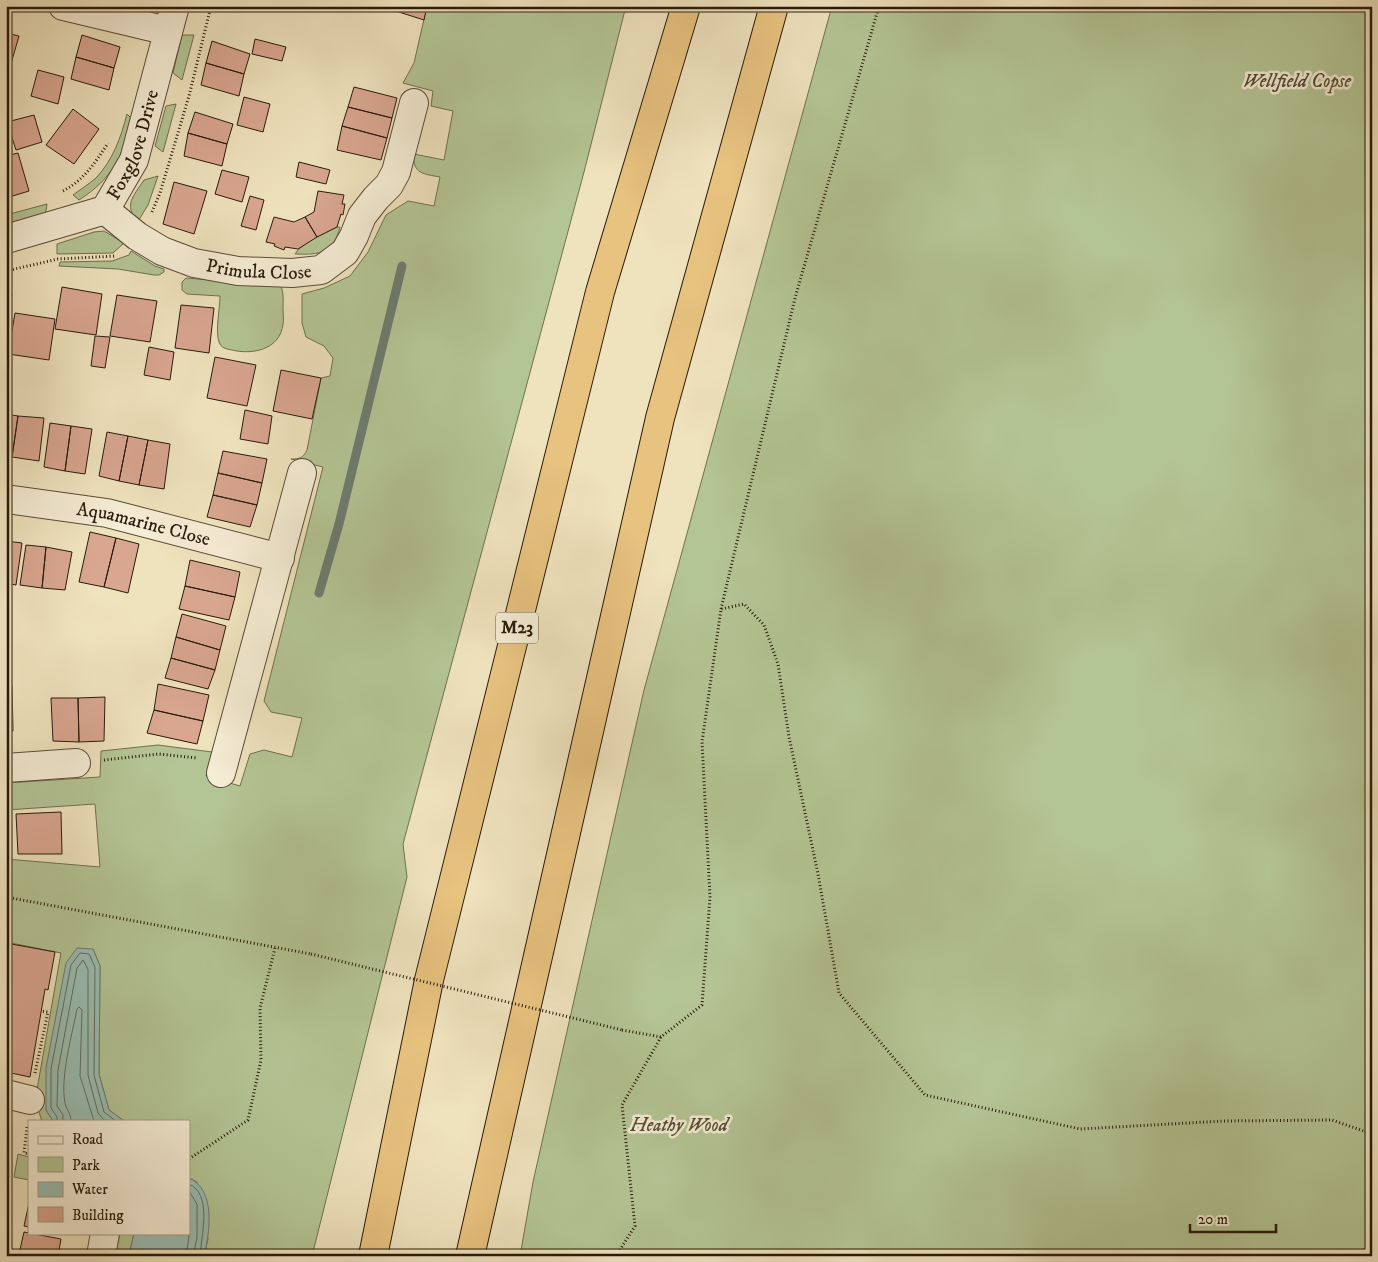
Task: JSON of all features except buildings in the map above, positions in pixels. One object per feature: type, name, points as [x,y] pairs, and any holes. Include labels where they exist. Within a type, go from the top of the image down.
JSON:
[{"type":"highway","name":"M23","points":[[373,1256],[429,980],[600,292],[686,6]]},
{"type":"highway","points":[[470,1256],[660,418],[774,6]]},
{"type":"street","points":[[63,6],[172,19]]},
{"type":"street","name":"Foxglove Drive","points":[[6,239],[105,210],[134,160],[172,19]]},
{"type":"street","name":"Primula Close","points":[[105,210],[137,236],[162,251],[194,263],[238,271],[292,273],[321,270],[345,252],[362,216],[389,185],[396,172],[414,103]]},
{"type":"street","points":[[222,769],[302,472]]},
{"type":"street","name":"Aquamarine Close","points":[[6,499],[107,513],[280,558]]},
{"type":"street","points":[[6,768],[76,763]]},
{"type":"street","points":[[101,1256],[105,1234]]},
{"type":"path","points":[[616,1256],[635,1226],[622,1105],[661,1037],[702,1005],[710,897],[702,742],[721,609],[795,298],[879,6]]},
{"type":"path","points":[[56,195],[71,187],[92,168],[110,140]]},
{"type":"path","points":[[721,609],[744,604],[764,625],[778,664],[789,737],[818,874],[839,993],[925,1095],[1080,1130],[1224,1121],[1332,1120],[1372,1134]]},
{"type":"path","points":[[76,763],[159,754],[199,758],[222,769]]},
{"type":"path","points":[[6,897],[311,954],[622,1030],[661,1037]]},
{"type":"path","points":[[190,1157],[248,1120],[261,1060],[260,1008],[276,948]]},
{"type":"green space","points":[[427,6],[626,6],[584,172],[403,844],[407,877],[312,1256],[204,1256],[208,1239],[197,1182],[190,1178],[190,1120],[123,1120],[109,1110],[99,1074],[100,966],[93,949],[46,1110],[52,1120],[41,1120],[35,1101],[61,953],[6,942],[6,859],[100,867],[95,804],[6,810],[6,783],[100,777],[101,751],[158,745],[212,752],[206,776],[240,786],[250,754],[264,750],[292,757],[302,718],[271,712],[264,701],[323,467],[291,459],[301,458],[307,450],[321,378],[330,376],[333,358],[324,346],[306,337],[302,323],[302,294],[324,288],[350,276],[368,252],[386,215],[408,201],[434,206],[440,177],[420,172],[415,166],[414,154],[444,160],[453,111],[431,106],[433,91],[403,83],[414,63]]},
{"type":"green space","points":[[832,6],[1372,6],[1372,1256],[520,1256],[533,1182],[644,690]]},
{"type":"green space","points":[[182,35],[194,35],[182,80],[173,73]]},
{"type":"green space","points":[[176,104],[163,152],[155,146],[166,106]]},
{"type":"green space","points":[[127,114],[133,120],[120,156],[100,184],[79,200],[73,195],[96,178],[107,164],[119,140]]},
{"type":"green space","points":[[158,176],[148,205],[137,223],[131,210],[132,200],[144,180]]},
{"type":"green space","points":[[47,204],[45,217],[6,227],[6,215]]},
{"type":"green space","points":[[340,227],[334,242],[325,251],[312,254],[295,254],[303,245]]},
{"type":"green space","points":[[104,231],[124,243],[113,253],[57,254],[57,244],[94,232]]},
{"type":"green space","points":[[131,251],[155,266],[164,269],[164,272],[154,275],[118,269],[59,266],[60,262],[112,261],[129,255]]},
{"type":"green space","points":[[186,278],[281,286],[283,322],[281,333],[277,340],[264,349],[256,351],[248,352],[222,347],[217,332],[220,296],[187,294],[182,290],[182,282]]},
{"type":"green space","points":[[18,1154],[28,1157],[28,1180],[14,1177]]},
{"type":"green space","points":[[120,1234],[134,1234],[129,1256],[115,1256]]},
{"type":"water","points":[[77,948],[93,949],[100,966],[99,1074],[109,1110],[123,1120],[52,1120],[46,1110],[46,1068],[66,963]]},
{"type":"water","points":[[190,1179],[198,1184],[204,1192],[209,1213],[208,1235],[204,1256],[129,1256],[134,1234],[190,1234]]},
{"type":"waterway","points":[[319,593],[339,524],[402,266]]},
{"type":"park label","name":"Wellfield Copse","points":[[1297,81]]},
{"type":"park label","name":"Heathy Wood","points":[[679,1125]]}]
